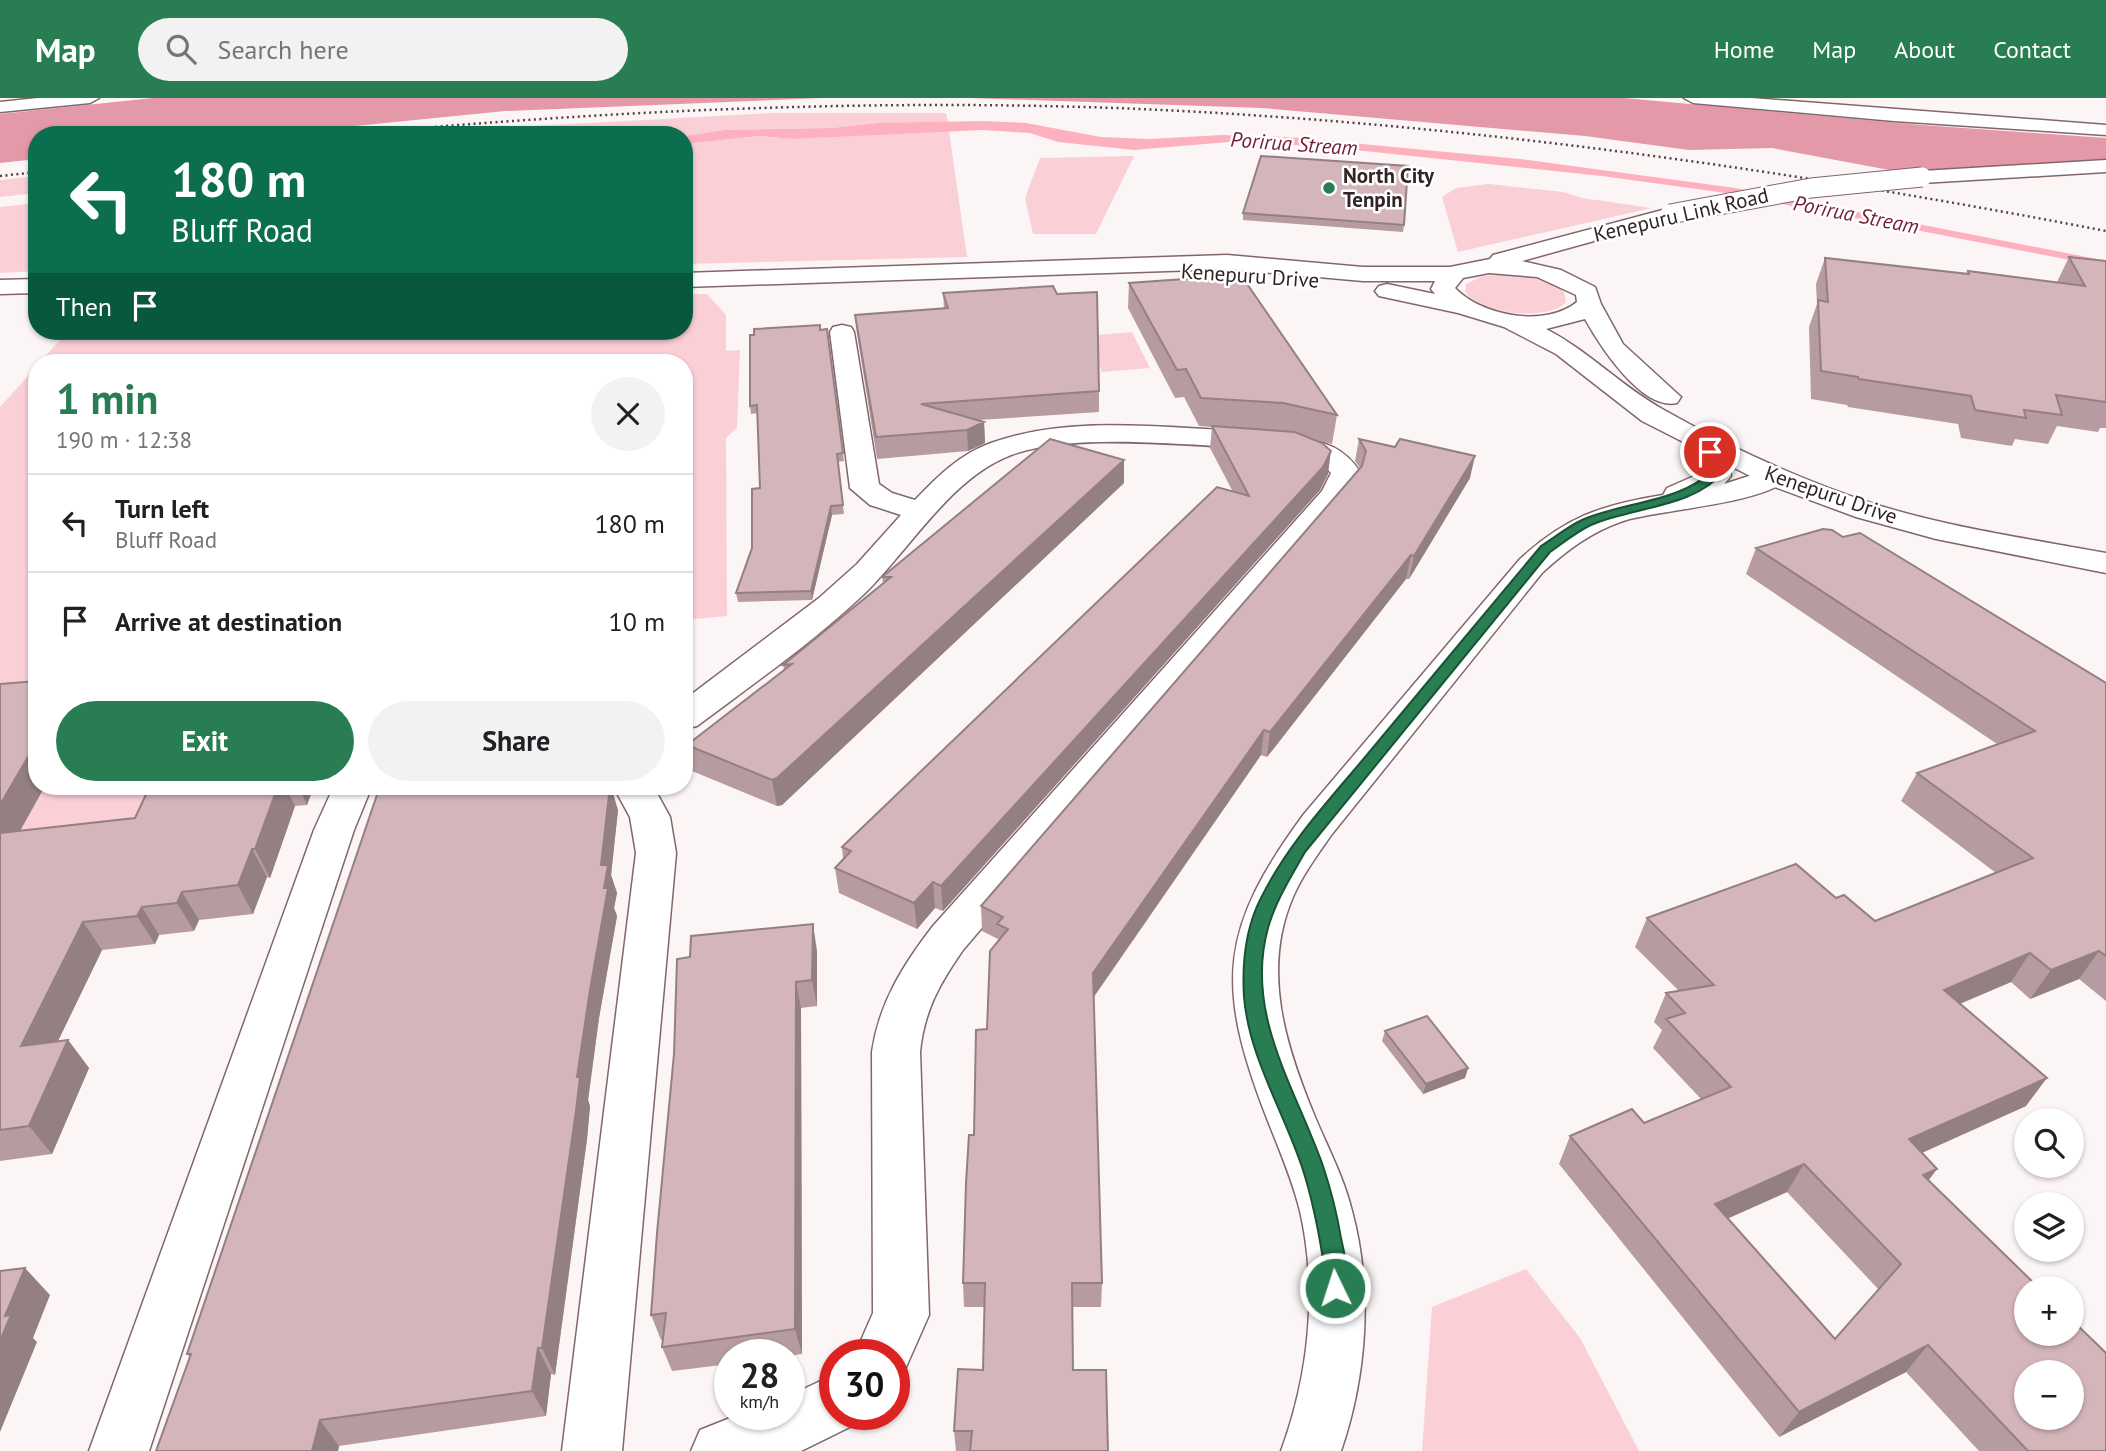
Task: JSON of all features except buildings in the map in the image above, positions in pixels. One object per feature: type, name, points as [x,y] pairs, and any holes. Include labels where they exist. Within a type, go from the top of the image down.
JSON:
[{"type":"main road","points":[[0,107],[90,98]]},
{"type":"main road","points":[[1693,98],[1894,116],[2106,130]]},
{"type":"main road","points":[[1846,98],[2106,113]]},
{"type":"main road","name":"Kenepuru Link Road","points":[[1461,271],[1680,218],[1928,180],[2106,166]]},
{"type":"main road","name":"Kenepuru Link Road","points":[[1928,180],[2106,173]]},
{"type":"main road","name":"Kenepuru Link Road","points":[[1511,321],[1564,319],[1585,310],[1591,281],[1643,235],[1680,218]]},
{"type":"main road","name":"Kenepuru Drive","points":[[693,279],[1227,262],[1363,274],[1461,271]]},
{"type":"main road","points":[[1460,306],[1448,298],[1443,289],[1445,281],[1461,271],[1501,266],[1591,281]]},
{"type":"main road","name":"Kenepuru Drive","points":[[1037,270],[1088,273],[1211,271],[1268,274],[1357,285],[1460,306],[1511,321],[1565,349],[1636,404],[1700,442],[1774,477],[1859,508],[1947,532],[2106,563]]},
{"type":"main road","name":"Kenepuru Drive","points":[[1591,281],[1604,335],[1624,361],[1681,407],[1770,455],[1881,497],[1974,523],[2106,548]]},
{"type":"main road","points":[[0,287],[28,286]]},
{"type":"main road","points":[[842,332],[865,488],[881,499],[922,512]]},
{"type":"main road","points":[[1645,506],[1720,495],[1781,473],[1779,469],[1723,441],[1681,407]]},
{"type":"main road","points":[[693,711],[836,601],[970,464],[1019,443],[1110,436],[1272,442],[1324,453],[1339,462],[1346,472],[1332,497],[948,938],[905,1002],[898,1026],[896,1052],[901,1315],[890,1339]]},
{"type":"main road","points":[[1311,1451],[1327,1401],[1335,1326],[1335,1269],[1326,1212],[1312,1165],[1270,1064],[1259,1029],[1254,996],[1254,962],[1258,930],[1269,900],[1299,848],[1545,549],[1587,522],[1645,506],[1712,480],[1717,467],[1710,452],[1700,442]]},
{"type":"main road","points":[[118,1451],[334,830],[349,795]]},
{"type":"main road","points":[[592,1451],[656,853],[654,830],[647,806],[639,795]]},
{"type":"main road","points":[[721,1451],[802,1421],[819,1412]]},
{"type":"shaded area","points":[[153,98],[822,98],[505,111],[355,126],[28,126],[28,160],[0,163],[0,114]]},
{"type":"shaded area","points":[[969,98],[1624,98],[1922,125],[2106,138],[2106,159],[1900,172],[1772,148],[1689,150],[1585,136],[1262,108]]},
{"type":"shaded area","points":[[773,113],[946,113],[948,123],[877,123],[832,128],[725,130],[693,135],[693,126],[533,126]]},
{"type":"shaded area","points":[[949,131],[967,257],[693,264],[693,143],[759,136],[793,139]]},
{"type":"shaded area","points":[[1134,156],[1096,234],[1033,234],[1025,198],[1040,158]]},
{"type":"shaded area","points":[[28,177],[28,194],[0,197],[0,180]]},
{"type":"shaded area","points":[[1489,184],[1563,192],[1582,198],[1652,208],[1458,252],[1442,197],[1456,188]]},
{"type":"shaded area","points":[[28,204],[28,271],[0,273],[0,207]]},
{"type":"shaded area","points":[[1512,274],[1553,284],[1564,292],[1566,302],[1545,312],[1515,313],[1485,306],[1465,292],[1466,284],[1482,276]]},
{"type":"shaded area","points":[[693,294],[707,294],[726,315],[726,351],[740,350],[737,428],[726,438],[727,616],[693,619],[693,354],[47,354],[60,340],[693,340]]},
{"type":"shaded area","points":[[1132,332],[1150,368],[1102,372],[1086,336]]},
{"type":"shaded area","points":[[28,376],[28,682],[0,684],[0,407]]},
{"type":"shaded area","points":[[40,795],[182,795],[163,839],[0,866]]},
{"type":"shaded area","points":[[1526,1269],[1580,1338],[1639,1451],[1422,1451],[1432,1307]]},
{"type":"water","name":"Porirua Stream","points":[[877,123],[1026,123],[1101,137],[1149,139],[1222,135],[1288,137],[1520,159],[1735,188],[2102,260],[2106,261],[2106,267],[1726,193],[1602,176],[1317,146],[1228,142],[1134,150],[1058,142],[1030,133],[982,130],[793,139],[759,136],[693,143],[693,135],[725,130],[832,128]]},
{"type":"railway","points":[[451,126],[536,119],[826,106],[1019,106],[1241,114],[1490,136],[1614,151],[1860,187],[2106,231]]},
{"type":"railway","points":[[0,176],[28,173]]},
{"type":"place","name":"North City Tenpin","points":[[1329,188]]},
{"type":"route","points":[[1335,1288],[1335,1269],[1326,1212],[1312,1165],[1270,1064],[1259,1029],[1254,996],[1254,962],[1258,930],[1269,900],[1299,848],[1545,549],[1587,522],[1645,506],[1706,484],[1718,471],[1710,452]]}]
